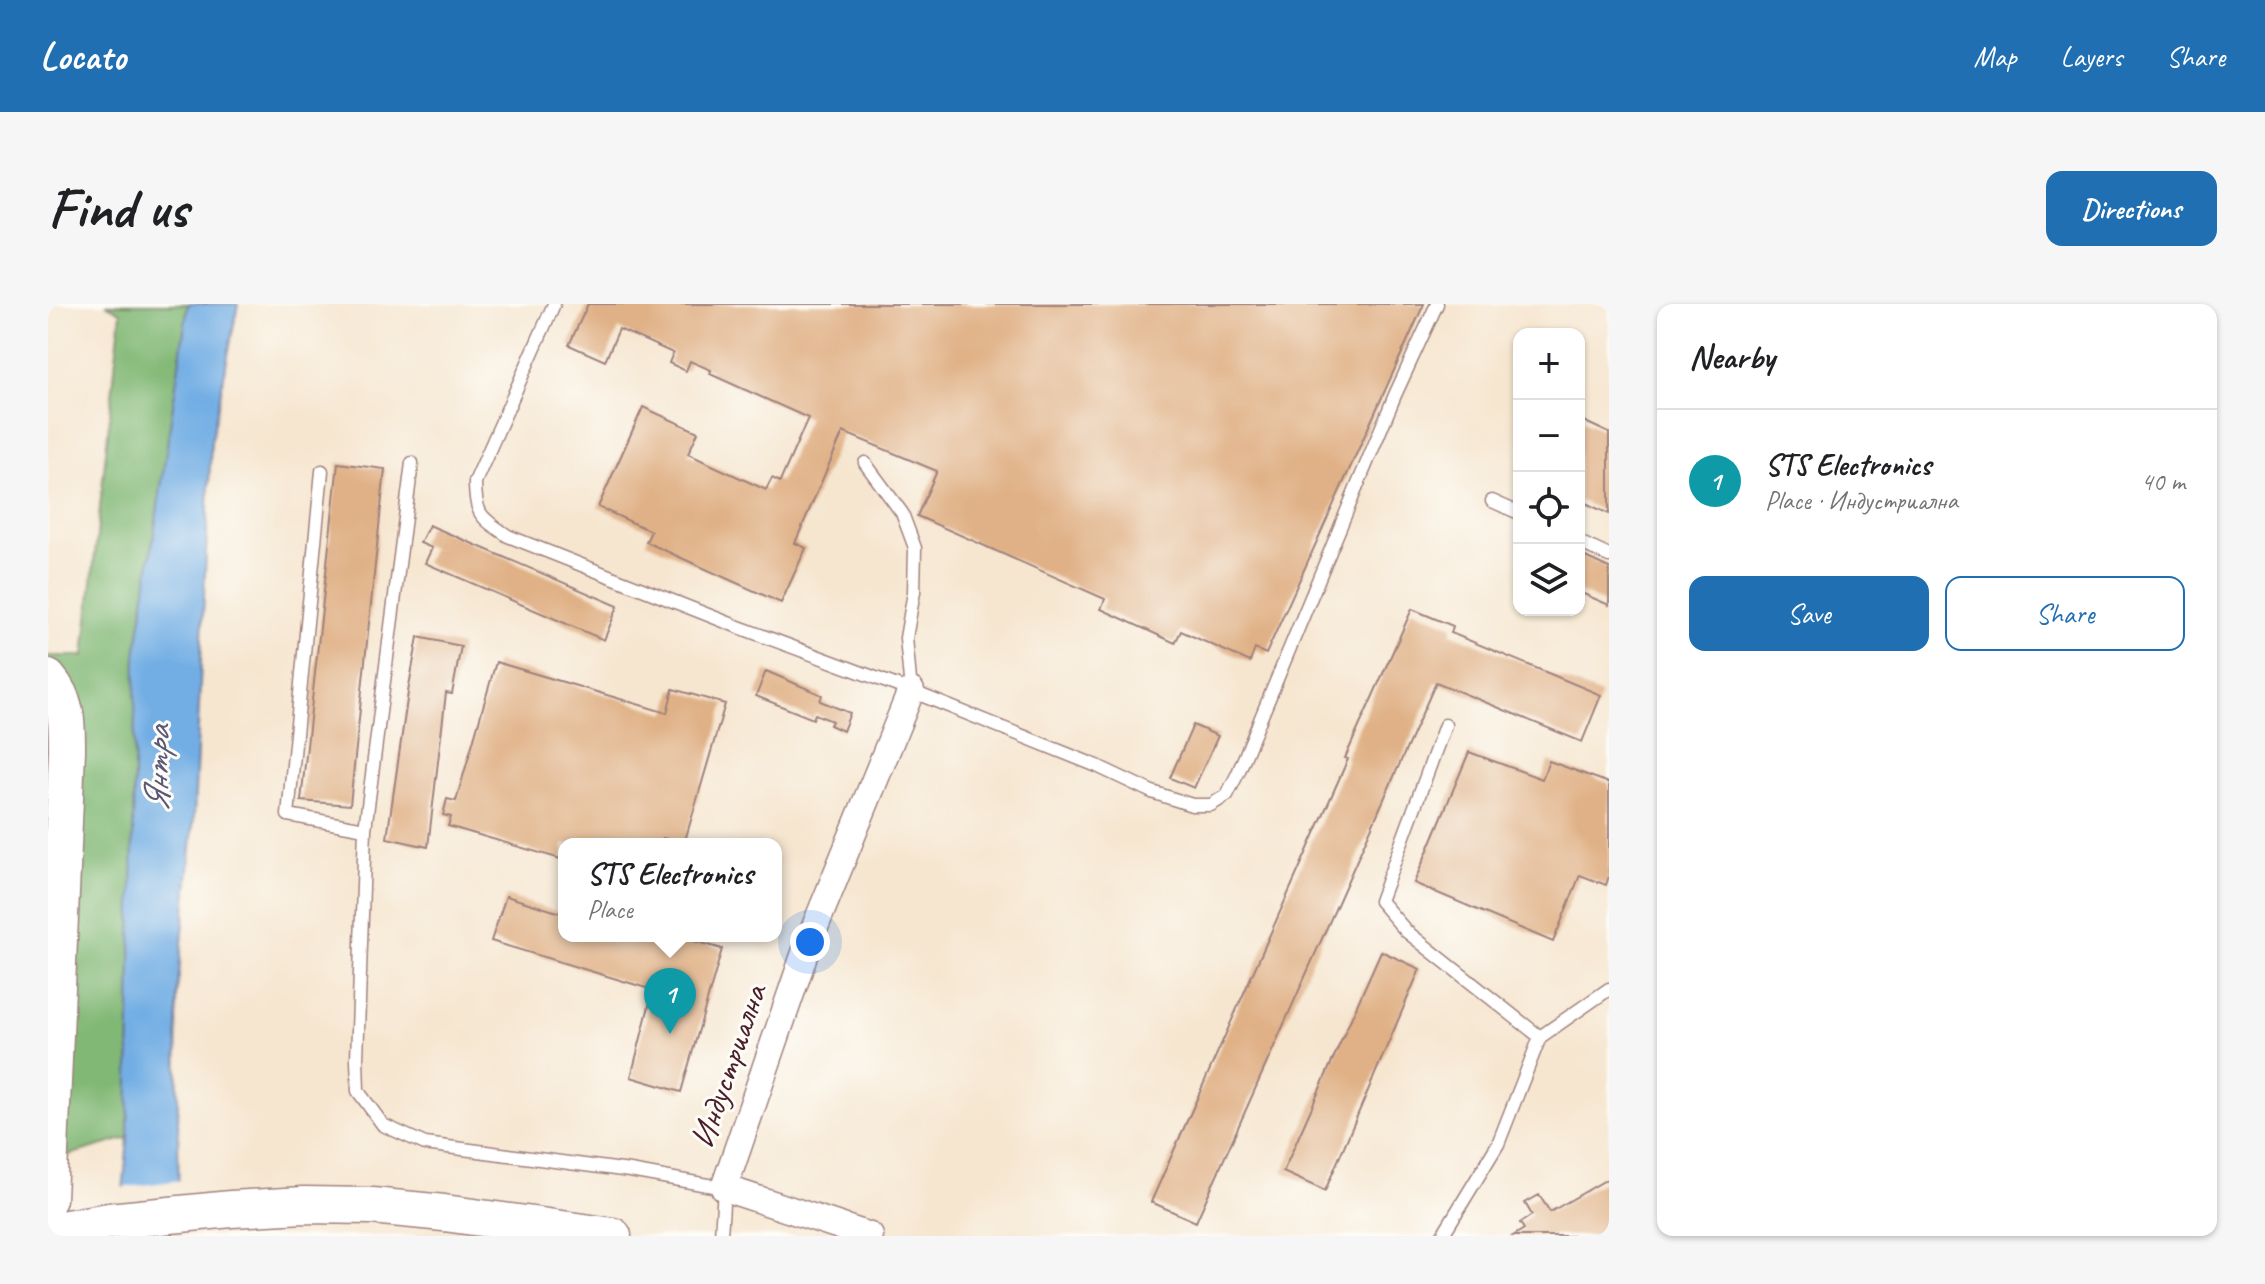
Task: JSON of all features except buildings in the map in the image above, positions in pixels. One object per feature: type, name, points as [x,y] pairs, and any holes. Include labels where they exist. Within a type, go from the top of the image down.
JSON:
[{"type":"street","points":[[48,678],[60,692],[67,719],[67,751],[48,1199]]},
{"type":"street","name":"Индустриална","points":[[870,1236],[724,1188],[808,944],[911,691]]},
{"type":"street","points":[[48,1231],[109,1221],[304,1205],[372,1206],[444,1213],[613,1236]]},
{"type":"lane","points":[[554,304],[475,482],[475,504],[481,515],[508,536],[911,691],[1097,766],[1152,792],[1192,805],[1211,805],[1227,795],[1238,773],[1395,395],[1437,304]]},
{"type":"lane","points":[[412,463],[365,829],[358,1091],[383,1125],[425,1144],[630,1171],[724,1188],[721,1236]]},
{"type":"lane","points":[[865,463],[902,513],[915,548],[914,592],[906,638],[911,691]]},
{"type":"lane","points":[[322,471],[288,815],[365,829]]},
{"type":"lane","points":[[1492,501],[1513,510]]},
{"type":"lane","points":[[1583,544],[1609,556]]},
{"type":"lane","points":[[1445,725],[1380,901],[1406,931],[1540,1037]]},
{"type":"lane","points":[[1442,1236],[1498,1144],[1540,1037],[1609,989]]},
{"type":"green space","points":[[106,304],[188,304],[136,656],[128,1138],[48,1161],[48,656],[84,656],[121,312]]},
{"type":"water","name":"Янтра","points":[[188,304],[238,304],[211,442],[194,816],[177,996],[179,1236],[119,1236],[128,1138],[136,656]]},
{"type":"pier","points":[[183,1180],[183,1236],[115,1236],[120,1188]]},
{"type":"place","name":"STS Electronics","points":[[670,1034]]}]
